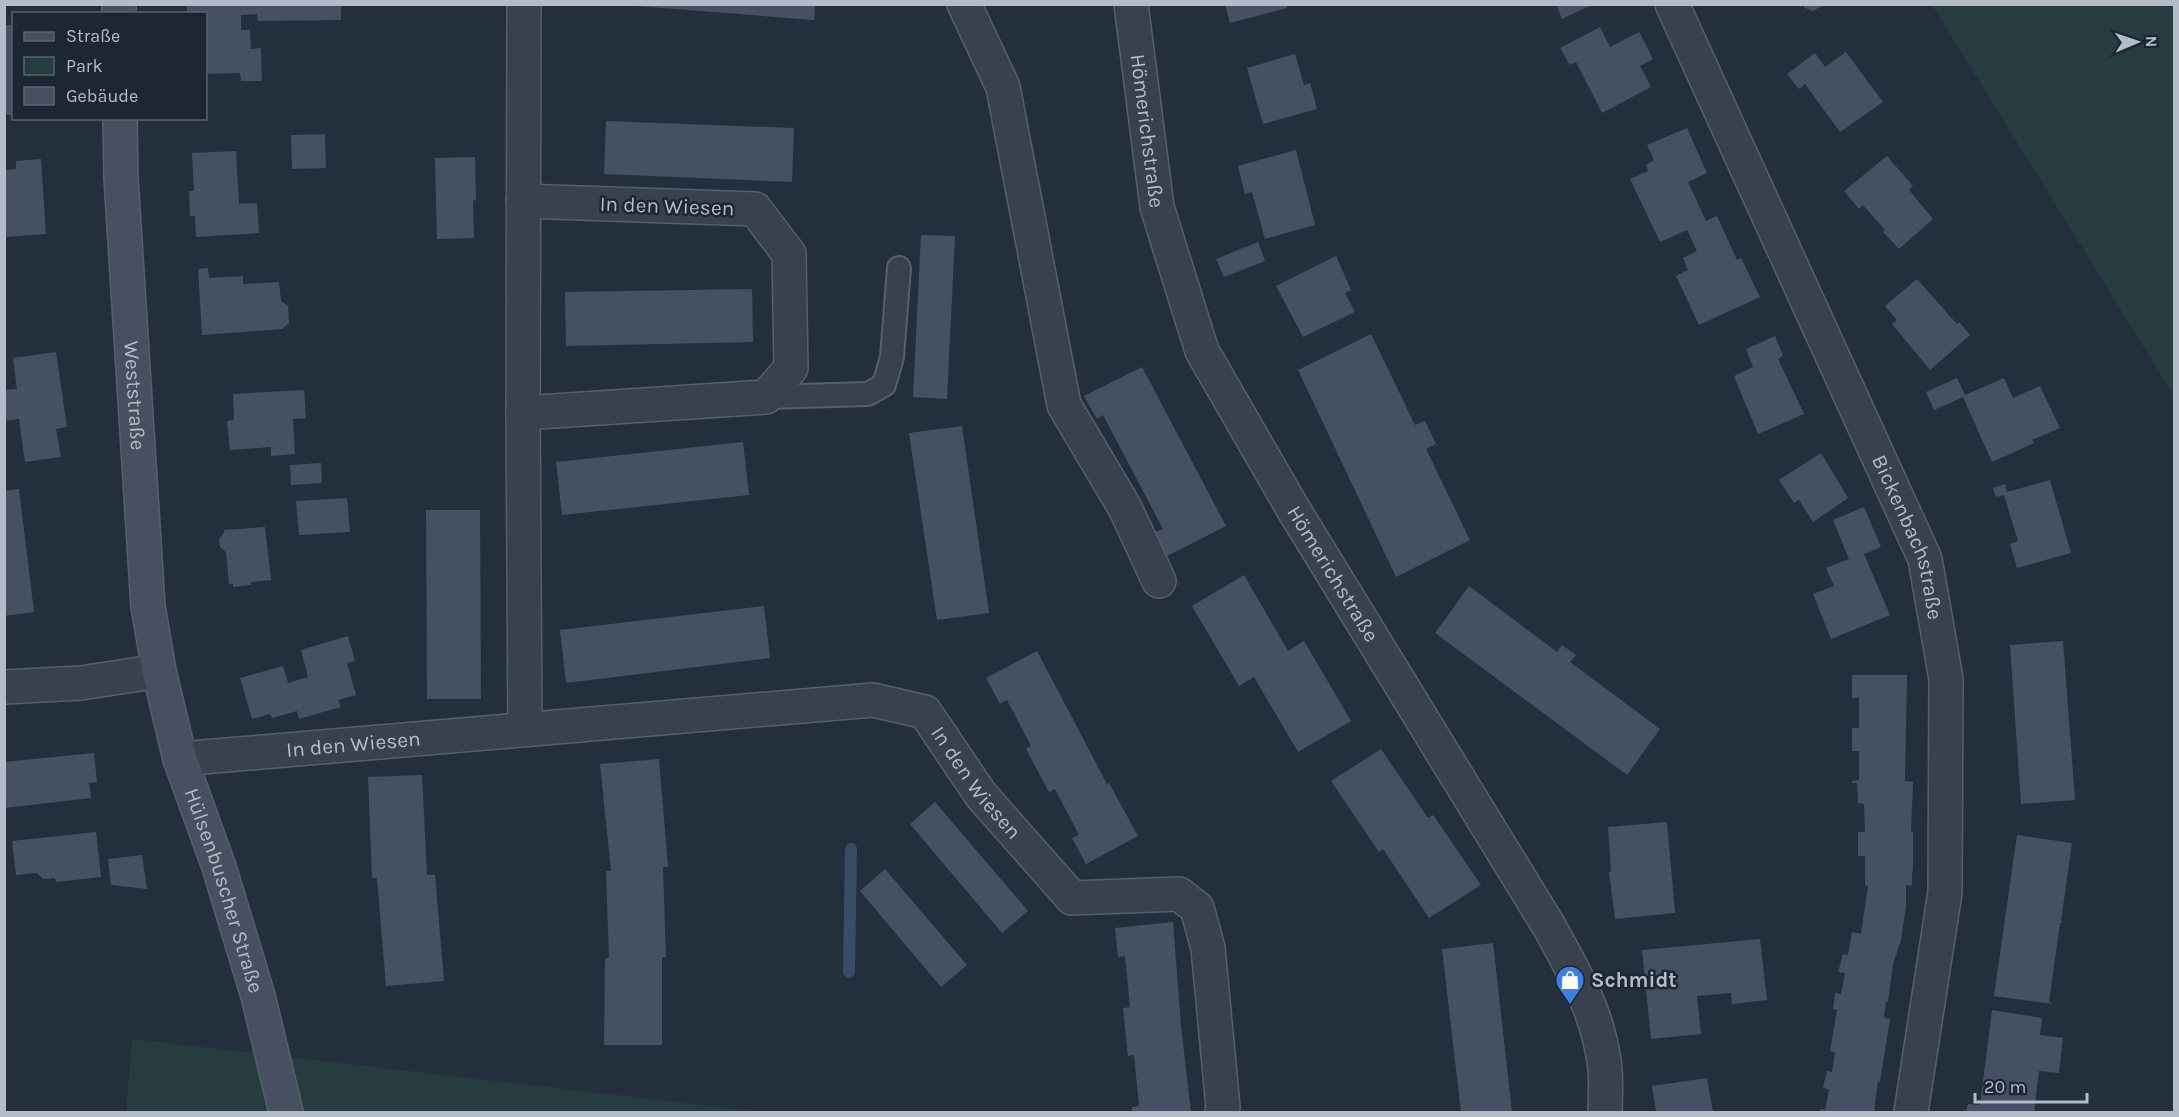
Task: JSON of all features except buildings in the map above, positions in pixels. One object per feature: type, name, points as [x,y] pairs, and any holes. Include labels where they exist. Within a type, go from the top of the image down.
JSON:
[{"type":"main road","name":"Weststraße","points":[[120,120],[121,178],[148,606],[159,671]]},
{"type":"main road","name":"Hülsenbuscher Straße","points":[[159,671],[180,759],[222,878],[258,996],[286,1113]]},
{"type":"street","points":[[524,4],[525,729]]},
{"type":"street","points":[[964,4],[1003,87],[1064,405],[1125,508],[1160,581]]},
{"type":"street","name":"Hömerichstraße","points":[[1131,4],[1157,207],[1202,351],[1292,507],[1550,928],[1586,994],[1605,1062],[1605,1113]]},
{"type":"street","name":"Bickenbachstraße","points":[[1672,4],[1925,559],[1946,679],[1945,892],[1911,1113]]},
{"type":"street","name":"In den Wiesen","points":[[523,201],[755,209],[789,254],[790,368],[766,397]]},
{"type":"street","points":[[523,413],[766,397]]},
{"type":"street","points":[[4,687],[81,683],[159,671]]},
{"type":"street","name":"In den Wiesen","points":[[180,759],[873,699],[925,712],[981,795],[1072,898],[1179,894],[1197,908],[1208,948],[1213,988],[1222,1113]]},
{"type":"lane","points":[[766,397],[868,394],[884,385],[892,357],[899,268]]},
{"type":"green space","points":[[1932,5],[2174,5],[2174,396]]},
{"type":"green space","points":[[132,1039],[764,1112],[126,1112]]},
{"type":"waterway","points":[[849,972],[851,849]]},
{"type":"place","name":"Schmidt","points":[[1570,1006]]}]
